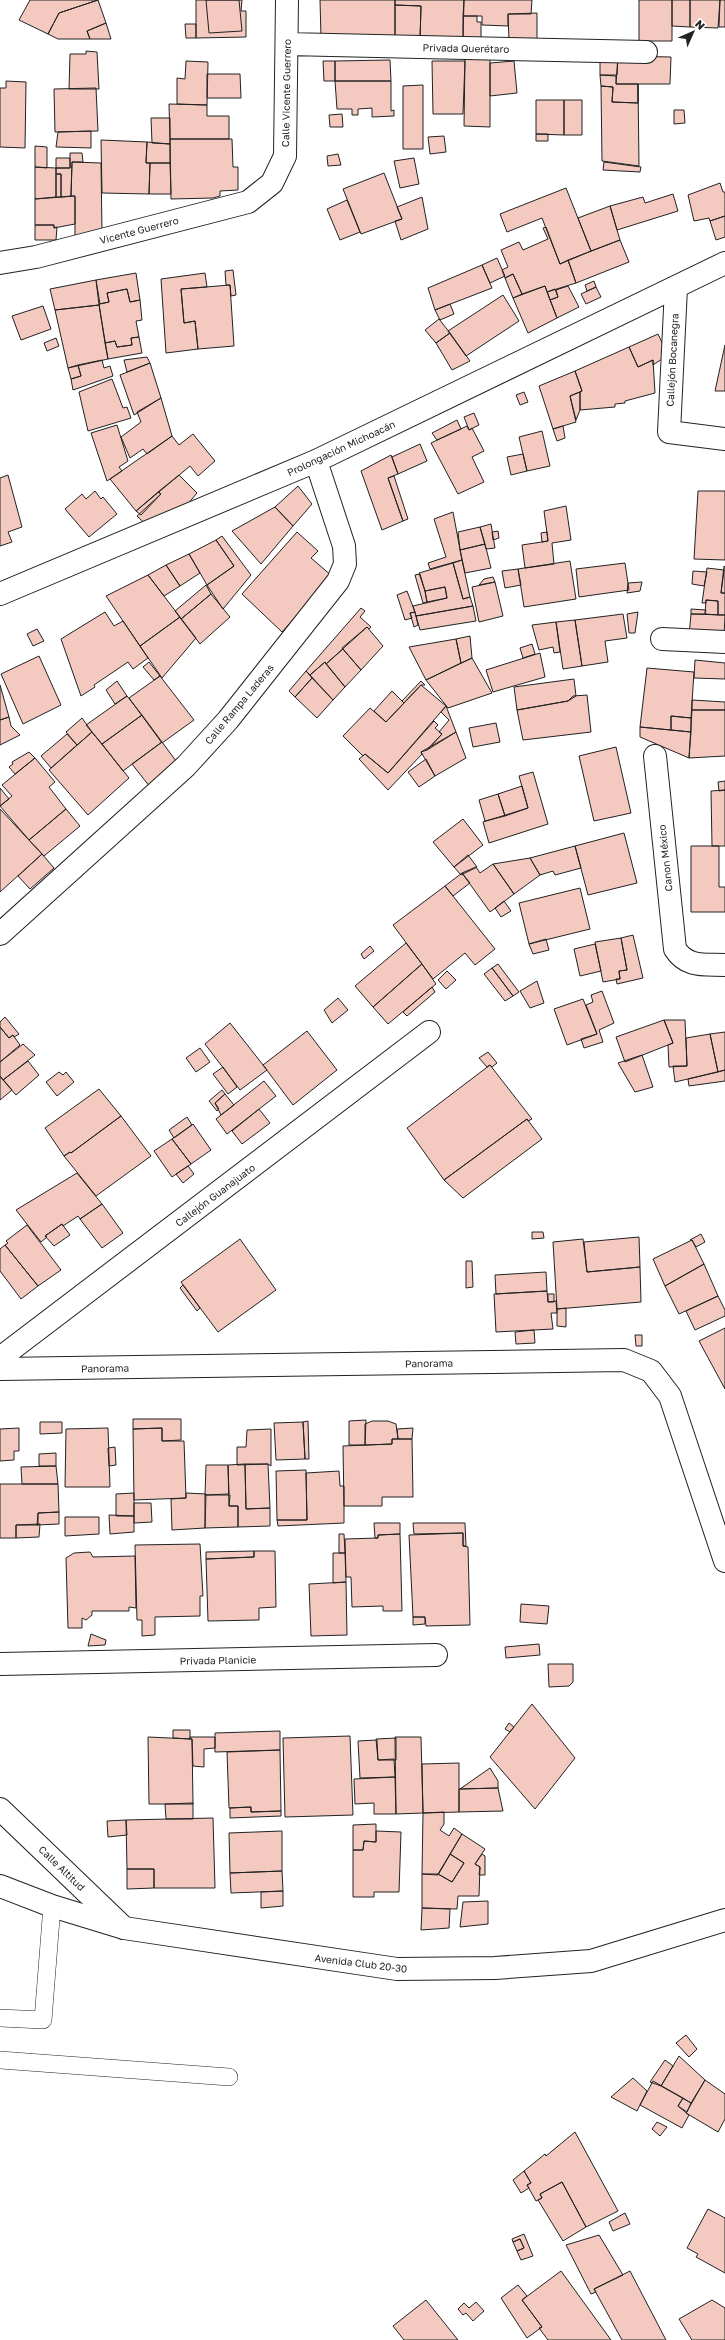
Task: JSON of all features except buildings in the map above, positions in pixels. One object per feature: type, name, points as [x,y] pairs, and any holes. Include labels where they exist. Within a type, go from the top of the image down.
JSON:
[{"type":"street","name":"Calle Vicente Guerrero","points":[[272,183],[285,156],[287,0]]},
{"type":"street","name":"Privada Querétaro","points":[[287,44],[646,52]]},
{"type":"street","name":"Vicente Guerrero","points":[[0,264],[36,257],[248,202],[272,183]]},
{"type":"street","name":"Prolongación Michoacán","points":[[0,594],[316,461],[725,263]]},
{"type":"street","name":"Callejón Bocanegra","points":[[676,288],[669,432],[722,436]]},
{"type":"street","name":"Calle Rampa Laderas","points":[[0,934],[186,766],[228,720],[338,581],[345,564],[344,546],[316,461]]},
{"type":"street","points":[[662,639],[725,642]]},
{"type":"street","name":"Canon México","points":[[654,756],[675,949],[681,959],[689,962],[725,965]]},
{"type":"street","name":"Callejón Guanajuato","points":[[0,1358],[429,1032]]},
{"type":"street","name":"Panorama","points":[[0,1369],[624,1360],[651,1372],[670,1396],[725,1561]]},
{"type":"street","name":"Privada Planicie","points":[[0,1664],[436,1655]]},
{"type":"street","name":"Calle Altitud","points":[[0,1809],[124,1928]]},
{"type":"street","name":"Avenida Club 20-30","points":[[0,1886],[52,1906],[124,1928],[397,1969],[495,1968],[591,1961],[725,1920]]},
{"type":"lane","points":[[0,2018],[44,2020],[52,1906]]},
{"type":"lane","points":[[0,2060],[229,2077]]}]
